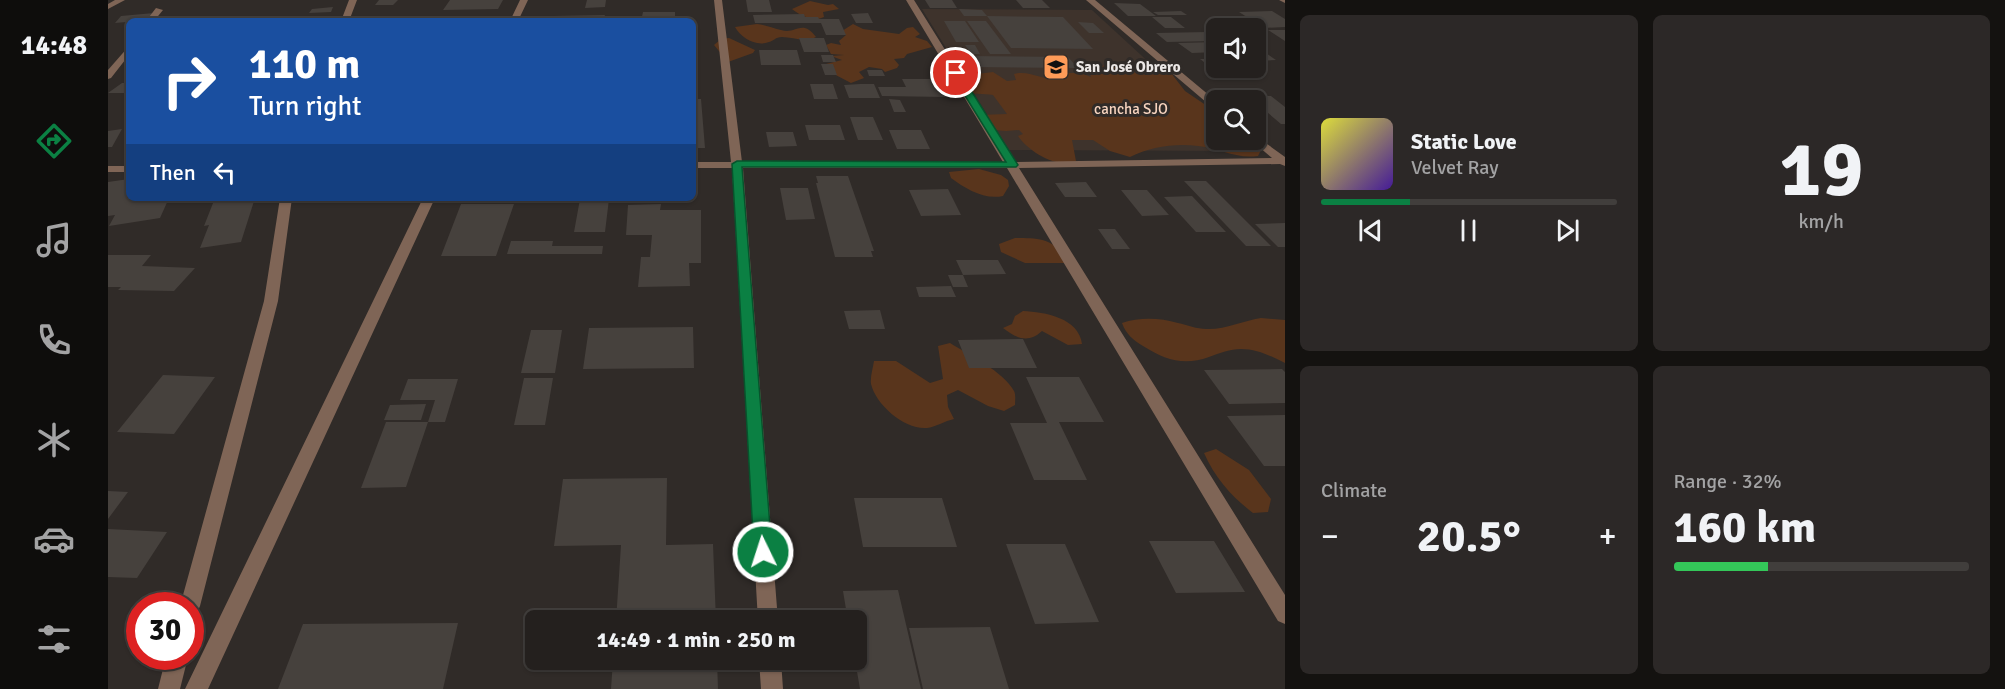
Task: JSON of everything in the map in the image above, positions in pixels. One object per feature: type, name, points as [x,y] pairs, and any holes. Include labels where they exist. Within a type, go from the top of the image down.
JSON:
[{"type":"street","points":[[108,7],[121,0]]},
{"type":"street","points":[[346,18],[352,0]]},
{"type":"street","points":[[515,18],[524,0]]},
{"type":"street","points":[[718,0],[737,164],[767,610]]},
{"type":"street","points":[[910,0],[1013,165],[1285,614]]},
{"type":"street","points":[[1090,0],[1206,98]]},
{"type":"street","points":[[152,18],[159,10]]},
{"type":"street","points":[[108,76],[126,53]]},
{"type":"street","points":[[1266,147],[1284,162]]},
{"type":"street","points":[[696,165],[1284,162]]},
{"type":"street","points":[[108,169],[126,169]]},
{"type":"street","points":[[194,592],[271,301],[286,201]]},
{"type":"street","points":[[196,689],[428,201]]},
{"type":"street","points":[[169,689],[174,670]]},
{"type":"street","points":[[771,670],[772,689]]},
{"type":"shaded area","name":"San José Obrero","points":[[922,9],[1092,10],[1206,115],[1206,150],[1246,151],[1009,150]]},
{"type":"green space","points":[[810,1],[833,4],[839,9],[823,12],[824,17],[811,19],[792,9]]},
{"type":"green space","points":[[757,24],[786,31],[803,28],[811,31],[816,37],[803,40],[780,37],[759,43],[745,38],[735,27]]},
{"type":"green space","points":[[853,24],[863,29],[899,34],[913,27],[920,34],[915,37],[927,41],[932,47],[907,54],[904,58],[894,59],[899,65],[897,68],[885,72],[882,69],[869,67],[859,72],[864,78],[851,83],[830,72],[826,64],[842,60],[831,56],[844,55],[831,54],[826,45],[831,43],[841,45],[839,41],[846,35],[842,31]]},
{"type":"green space","points":[[729,38],[755,50],[753,53],[728,62],[714,45],[721,39]]},
{"type":"green space","name":"cancha SJO","points":[[1106,64],[1158,65],[1171,73],[1185,91],[1206,105],[1206,147],[1180,145],[1154,148],[1130,157],[1110,151],[1093,140],[1072,140],[1076,161],[1060,163],[1052,161],[1029,148],[1018,136],[1023,134],[1019,130],[996,130],[981,123],[977,118],[979,115],[1007,114],[993,95],[954,91],[940,85],[935,79],[951,74],[969,75],[993,72],[1007,81],[1016,80],[1014,74],[1020,73],[1050,79],[1055,79],[1049,76],[1050,73],[1081,73],[1091,77],[1090,74]]},
{"type":"green space","name":"cancha SJO","points":[[1217,150],[1261,150],[1258,156],[1235,155]]},
{"type":"green space","points":[[979,169],[1001,175],[1008,180],[1009,186],[1003,196],[975,193],[951,178],[949,172]]},
{"type":"green space","points":[[1015,238],[1043,240],[1055,246],[1065,257],[1064,263],[1025,263],[1001,252],[999,244]]},
{"type":"green space","points":[[1023,311],[1051,315],[1068,322],[1080,335],[1082,344],[1068,345],[1042,331],[1032,337],[1022,338],[1003,328],[1012,324],[1015,316]]},
{"type":"green space","points":[[1261,318],[1285,320],[1285,363],[1269,355],[1247,349],[1233,350],[1200,360],[1175,360],[1159,355],[1136,341],[1128,334],[1122,323],[1157,319],[1213,329]]},
{"type":"green space","points":[[950,343],[1002,377],[1014,391],[1015,405],[1004,411],[988,406],[958,390],[947,395],[948,407],[954,419],[927,428],[910,425],[885,408],[871,384],[874,361],[896,361],[930,383],[943,379],[938,346]]},
{"type":"green space","points":[[1216,449],[1249,470],[1271,499],[1268,512],[1253,513],[1225,486],[1213,471],[1204,453]]},
{"type":"building","points":[[379,0],[398,0],[393,5],[375,5]]},
{"type":"building","points":[[450,0],[503,0],[498,9],[443,10]]},
{"type":"building","points":[[587,0],[606,0],[605,7],[585,8]]},
{"type":"building","points":[[746,0],[769,0],[772,12],[748,12]]},
{"type":"building","points":[[925,0],[952,0],[957,8],[930,8]]},
{"type":"building","points":[[1016,0],[1042,0],[1050,8],[1023,8]]},
{"type":"building","points":[[1114,3],[1140,4],[1156,16],[1128,16]]},
{"type":"building","points":[[333,7],[331,12],[309,13],[312,9]]},
{"type":"building","points":[[959,9],[982,10],[987,16],[964,16]]},
{"type":"building","points":[[1181,11],[1187,15],[1158,15],[1153,12]]},
{"type":"building","points":[[1272,11],[1285,19],[1285,27],[1266,28],[1266,18],[1248,18],[1239,12]]},
{"type":"building","points":[[643,12],[675,12],[675,18],[642,18]]},
{"type":"building","points":[[154,13],[150,18],[126,18],[126,22],[115,23],[121,16]]},
{"type":"building","points":[[868,13],[873,23],[856,23],[851,14]]},
{"type":"building","points":[[804,14],[805,17],[818,17],[819,19],[839,19],[846,35],[826,35],[821,23],[755,23],[753,15]]},
{"type":"building","points":[[605,15],[604,18],[552,18],[552,16]]},
{"type":"building","points":[[987,16],[1063,17],[1093,49],[1011,48]]},
{"type":"building","points":[[1152,17],[1171,17],[1185,28],[1165,28]]},
{"type":"building","points":[[944,21],[965,21],[979,42],[956,42]]},
{"type":"building","points":[[967,21],[986,21],[1011,54],[990,54]]},
{"type":"building","points":[[1078,22],[1093,23],[1104,33],[1089,33]]},
{"type":"building","points":[[1268,30],[1285,30],[1285,41]]},
{"type":"building","points":[[1206,32],[1206,41],[1167,42],[1156,33]]},
{"type":"building","points":[[799,38],[824,38],[829,52],[804,52]]},
{"type":"building","points":[[1206,42],[1206,52],[1192,53],[1178,43]]},
{"type":"building","points":[[965,45],[975,45],[980,54],[971,54]]},
{"type":"building","points":[[759,50],[797,50],[801,65],[761,65]]},
{"type":"building","points":[[1266,53],[1276,60],[1266,60]]},
{"type":"building","points":[[821,55],[833,55],[836,62],[823,62]]},
{"type":"building","points":[[966,56],[1068,57],[1078,68],[973,67]]},
{"type":"building","points":[[821,64],[833,64],[837,75],[825,75]]},
{"type":"building","points":[[867,70],[882,70],[885,76],[869,76]]},
{"type":"building","points":[[902,79],[935,79],[946,97],[882,96],[878,87],[906,87]]},
{"type":"building","points":[[122,83],[126,83],[126,93],[108,93]]},
{"type":"building","points":[[810,84],[833,84],[838,99],[814,99]]},
{"type":"building","points":[[874,84],[880,98],[849,98],[844,85]]},
{"type":"building","points":[[1266,96],[1271,96],[1285,107],[1285,124],[1281,124],[1266,111]]},
{"type":"building","points":[[696,99],[701,99],[705,148],[696,148]]},
{"type":"building","points":[[889,99],[900,100],[906,112],[894,112]]},
{"type":"building","points":[[850,117],[873,117],[883,140],[858,140]]},
{"type":"building","points":[[805,125],[840,125],[845,140],[809,140]]},
{"type":"building","points":[[122,129],[112,147],[108,147],[108,131]]},
{"type":"building","points":[[889,130],[921,130],[930,149],[897,149]]},
{"type":"building","points":[[766,132],[793,132],[797,146],[769,147]]},
{"type":"building","points":[[816,176],[848,176],[874,251],[871,251],[873,257],[835,257]]},
{"type":"building","points":[[126,179],[126,201],[168,201],[160,218],[109,226],[115,215],[108,216],[108,182]]},
{"type":"building","points":[[1184,181],[1206,181],[1271,246],[1246,246]]},
{"type":"building","points":[[1086,182],[1097,197],[1065,197],[1055,183]]},
{"type":"building","points":[[780,188],[808,188],[815,219],[786,220]]},
{"type":"building","points":[[948,189],[961,215],[921,216],[909,190]]},
{"type":"building","points":[[1121,190],[1147,190],[1169,215],[1142,216]]},
{"type":"building","points":[[1192,196],[1226,232],[1196,232],[1164,197]]},
{"type":"building","points":[[214,201],[254,201],[241,242],[200,248],[209,225],[204,226]]},
{"type":"building","points":[[580,201],[609,201],[605,232],[574,232]]},
{"type":"building","points":[[461,204],[514,204],[496,256],[441,256]]},
{"type":"building","points":[[661,204],[660,210],[701,210],[701,263],[689,263],[690,286],[638,287],[641,257],[650,257],[652,235],[626,235],[628,205]]},
{"type":"building","points":[[1285,223],[1285,247],[1278,247],[1255,224]]},
{"type":"building","points":[[1098,229],[1115,229],[1130,249],[1112,249]]},
{"type":"building","points":[[511,241],[553,241],[552,246],[603,246],[602,254],[507,254]]},
{"type":"building","points":[[108,255],[151,255],[142,266],[195,268],[174,291],[118,290],[121,287],[108,287]]},
{"type":"building","points":[[956,260],[998,260],[1006,274],[963,275]]},
{"type":"building","points":[[948,275],[963,275],[968,287],[953,287]]},
{"type":"building","points":[[951,286],[956,297],[919,297],[916,287]]},
{"type":"building","points":[[880,310],[885,329],[849,329],[844,311]]},
{"type":"building","points":[[693,327],[694,368],[583,369],[589,328]]},
{"type":"building","points":[[531,330],[562,330],[555,373],[521,373]]},
{"type":"building","points":[[1023,339],[1037,368],[969,368],[958,340]]},
{"type":"building","points":[[1282,369],[1285,372],[1285,403],[1229,404],[1204,370]]},
{"type":"building","points":[[163,375],[215,377],[174,434],[117,432]]},
{"type":"building","points":[[1026,377],[1079,377],[1104,422],[1059,422],[1087,480],[1034,480],[1010,423],[1047,423]]},
{"type":"building","points":[[524,378],[553,378],[545,425],[514,425]]},
{"type":"building","points":[[408,379],[458,379],[445,422],[428,422],[435,400],[400,400]]},
{"type":"building","points":[[426,404],[421,420],[384,420],[390,405]]},
{"type":"building","points":[[1285,415],[1285,466],[1264,466],[1227,416]]},
{"type":"building","points":[[386,422],[428,422],[406,487],[361,488]]},
{"type":"building","points":[[667,478],[666,545],[713,544],[716,610],[617,610],[621,545],[554,546],[563,479]]},
{"type":"building","points":[[108,491],[128,492],[108,519]]},
{"type":"building","points":[[854,498],[942,498],[957,547],[863,547]]},
{"type":"building","points":[[108,529],[167,532],[137,578],[108,577]]},
{"type":"building","points":[[1149,541],[1214,541],[1245,592],[1176,593]]},
{"type":"building","points":[[1006,544],[1065,544],[1099,622],[1035,624]]},
{"type":"building","points":[[898,590],[921,689],[860,689],[857,670],[867,670],[867,610],[846,610],[843,591]]},
{"type":"building","points":[[458,623],[443,689],[278,689],[303,624]]},
{"type":"building","points":[[990,627],[1009,689],[923,689],[909,628]]},
{"type":"building","points":[[612,670],[717,670],[718,689],[611,689]]},
{"type":"place","name":"San José Obrero","points":[[1056,67]]},
{"type":"route","points":[[763,552],[737,164],[1013,165],[956,73]]}]
